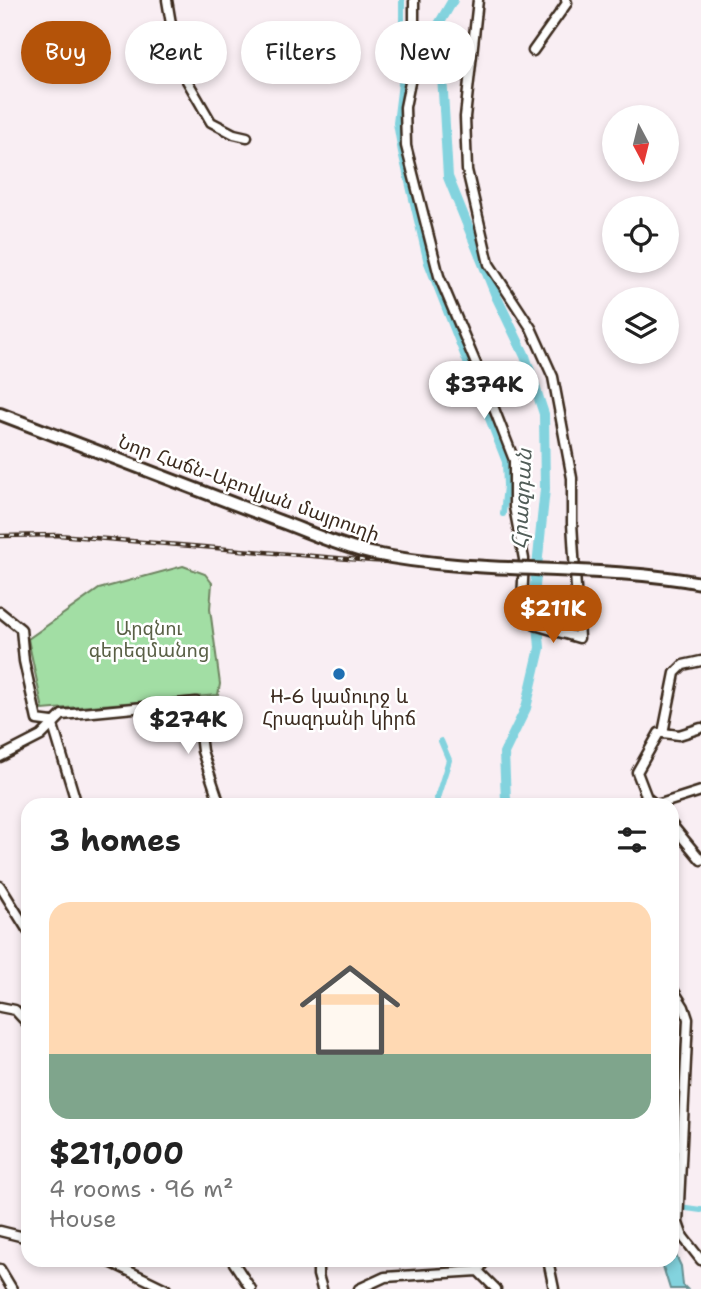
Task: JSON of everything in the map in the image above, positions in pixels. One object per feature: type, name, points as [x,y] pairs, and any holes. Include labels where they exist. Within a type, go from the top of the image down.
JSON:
[{"type":"main road","name":"Նոր Հաճն-Աբովյան մայրուղի","points":[[0,414],[346,546],[397,558],[443,564],[644,576],[701,583]]},
{"type":"street","points":[[167,0],[178,65],[211,122],[234,134],[247,137]]},
{"type":"street","points":[[414,0],[414,63],[408,84],[405,146],[439,276],[514,460],[514,508],[524,559],[522,602],[534,625],[579,638],[572,478],[553,377],[531,328],[489,264],[467,170],[465,117],[478,0]]},
{"type":"street","points":[[533,51],[567,3],[566,0]]},
{"type":"street","points":[[0,612],[21,629],[24,661],[37,720],[52,722]]},
{"type":"street","points":[[663,733],[675,673],[682,665],[701,660]]},
{"type":"street","points":[[0,757],[41,736],[52,722],[62,715],[196,702],[202,751],[218,798]]},
{"type":"street","points":[[52,722],[76,798]]},
{"type":"street","points":[[647,798],[637,772],[659,733],[679,735],[701,728]]},
{"type":"street","points":[[679,798],[701,791]]},
{"type":"street","points":[[679,834],[700,859]]},
{"type":"street","points":[[0,886],[21,920]]},
{"type":"street","points":[[679,999],[688,1019],[679,1203]]},
{"type":"street","points":[[0,1007],[15,1010],[21,1016]]},
{"type":"street","points":[[679,1226],[683,1237],[701,1260]]},
{"type":"street","points":[[0,1231],[21,1236]]},
{"type":"street","points":[[120,1267],[166,1289]]},
{"type":"street","points":[[237,1267],[251,1289]]},
{"type":"street","points":[[318,1267],[322,1289]]},
{"type":"street","points":[[478,1271],[481,1267]]},
{"type":"street","points":[[549,1267],[554,1289]]},
{"type":"street","points":[[0,1269],[12,1289]]},
{"type":"street","points":[[362,1288],[386,1278],[478,1271],[496,1289]]},
{"type":"green space","name":"Արզնու գերեզմանոց","points":[[183,566],[205,574],[212,583],[210,609],[220,684],[218,695],[43,710],[28,639],[99,589]]},
{"type":"water","points":[[679,1262],[683,1285],[687,1289],[670,1289],[663,1267],[679,1267]]},
{"type":"waterway","points":[[402,0],[402,75],[396,123],[401,152],[427,263],[505,462],[503,514]]},
{"type":"waterway","name":"Հրազդան","points":[[453,0],[439,24],[448,177],[497,298],[525,356],[544,414],[545,489],[535,586],[540,648],[526,708],[504,753],[506,798]]},
{"type":"waterway","points":[[437,798],[449,760],[441,741]]},
{"type":"waterway","points":[[679,1207],[701,1210]]},
{"type":"railway","points":[[0,536],[58,535],[373,561],[701,579]]},
{"type":"place","name":"H-6 կամուրջ և Հրազդանի կիրճ","points":[[339,674]]}]
